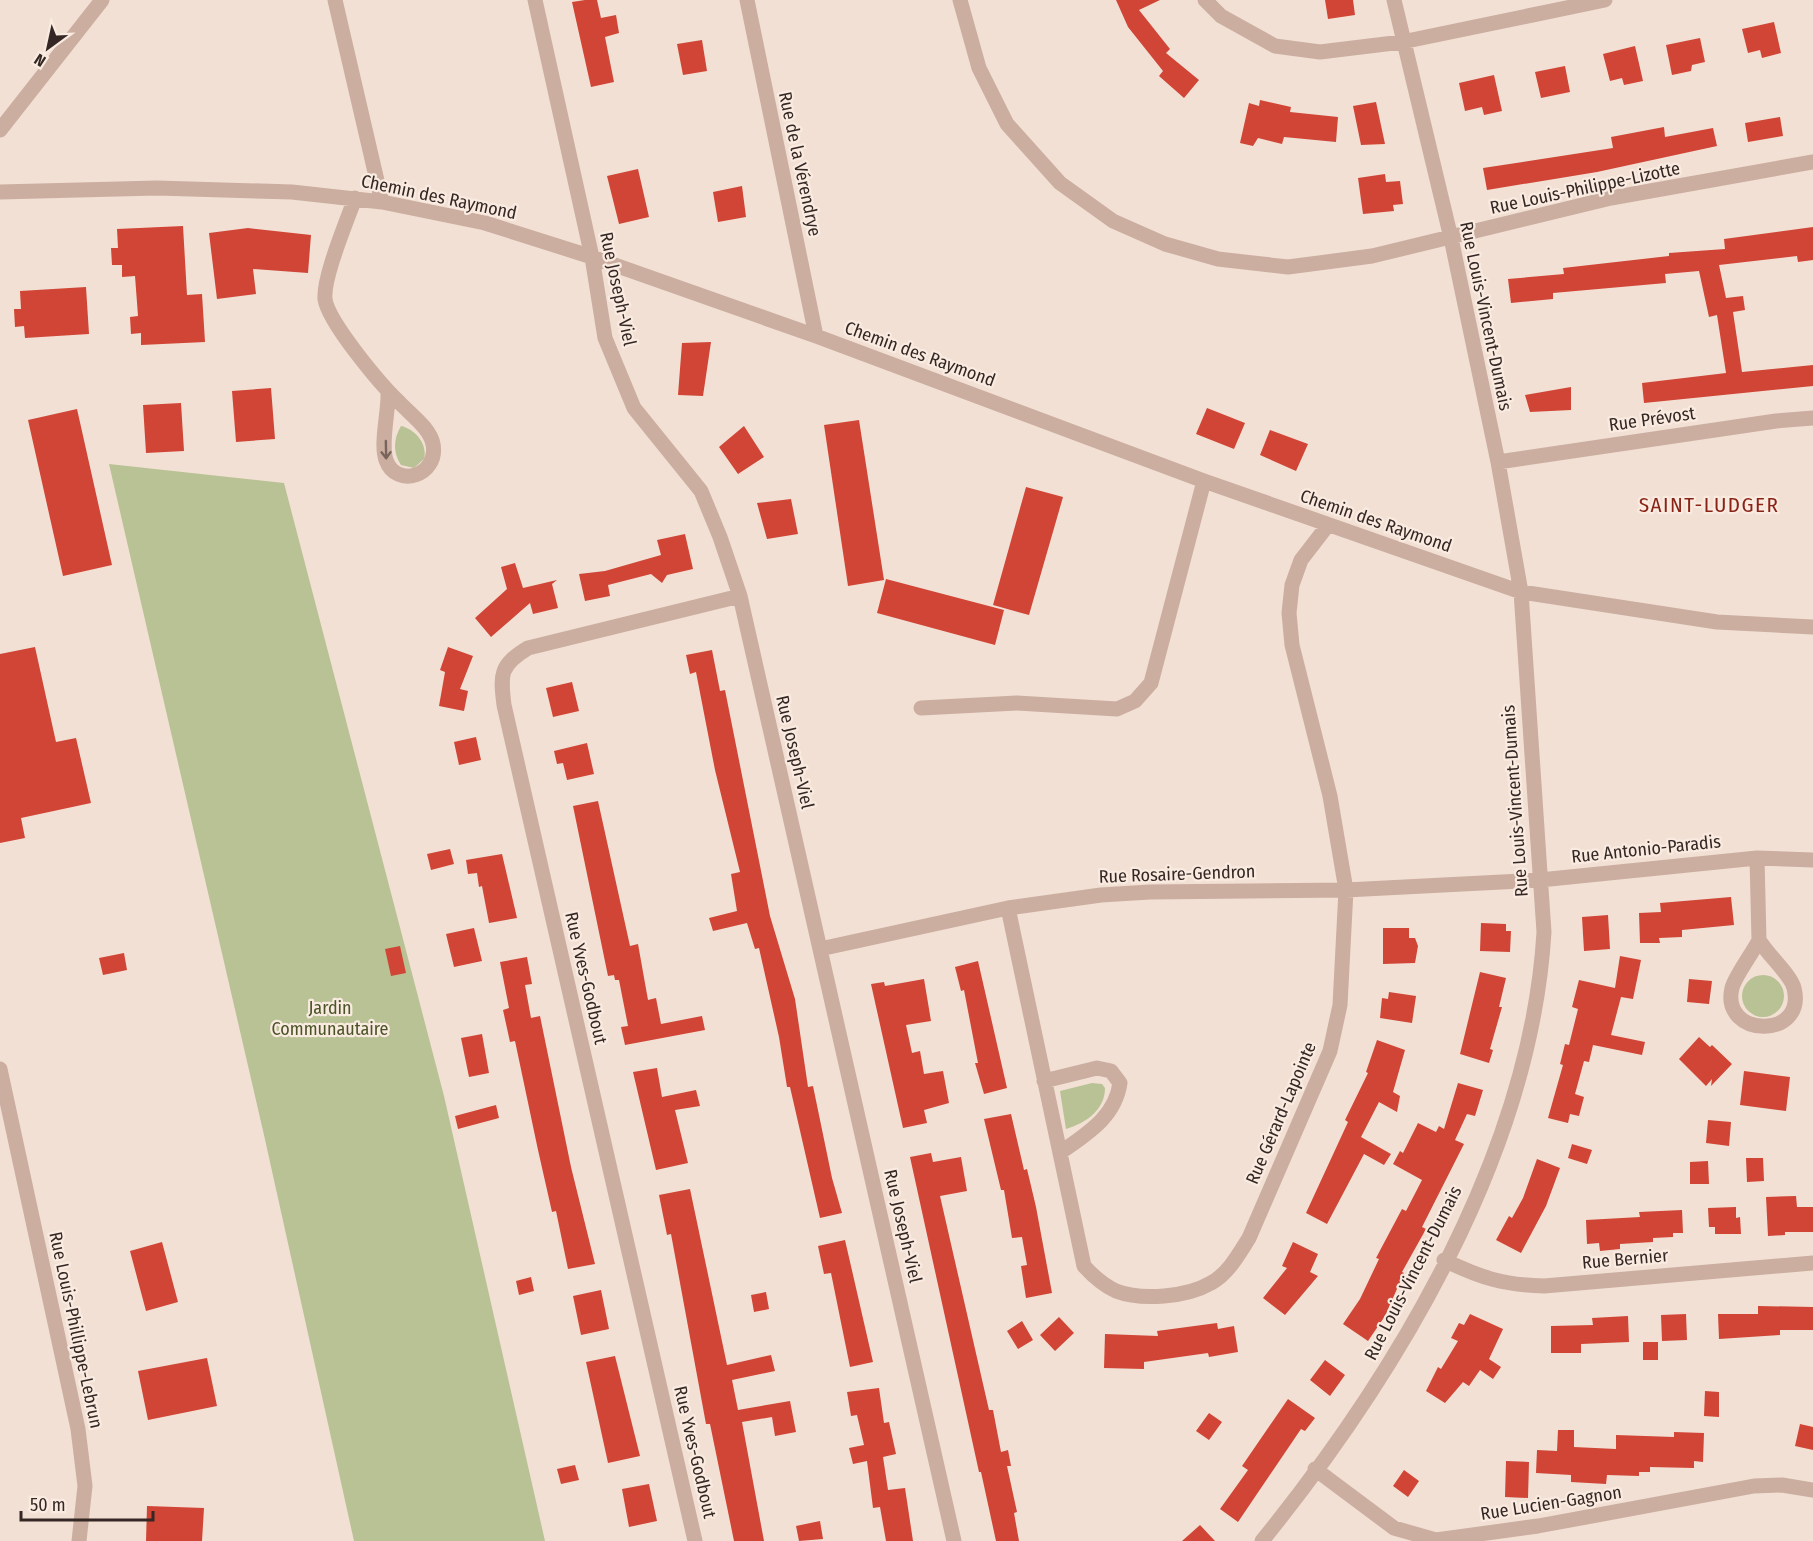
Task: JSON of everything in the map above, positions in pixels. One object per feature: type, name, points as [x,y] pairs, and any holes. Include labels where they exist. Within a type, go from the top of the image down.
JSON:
[{"type":"street","points":[[0,130],[102,0]]},
{"type":"street","points":[[335,0],[382,202]]},
{"type":"street","name":"Rue Joseph-Viel","points":[[535,0],[592,257],[605,338],[634,408],[701,491],[740,596],[954,1541]]},
{"type":"street","name":"Rue de la Vérendrye","points":[[747,0],[816,336]]},
{"type":"street","name":"Rue Louis-Philippe-Lizotte","points":[[960,0],[979,68],[1007,124],[1060,183],[1113,221],[1165,244],[1218,259],[1288,267],[1372,256],[1611,198],[1813,162]]},
{"type":"street","points":[[1205,0],[1221,16],[1275,46],[1320,52],[1402,42],[1605,0]]},
{"type":"street","name":"Rue Louis-Vincent-Dumais","points":[[1262,1541],[1380,1380],[1414,1322],[1500,1143],[1521,1070],[1541,979],[1544,932],[1521,592],[1498,462],[1451,238],[1402,42],[1394,0]]},
{"type":"street","name":"Chemin des Raymond","points":[[0,192],[236,189],[355,198],[485,224],[592,257],[816,336],[1204,481],[1521,592],[1717,622],[1813,627]]},
{"type":"street","points":[[355,198],[327,282],[325,299],[344,335],[388,392],[432,438],[435,454],[427,469],[418,475],[406,476],[394,471],[386,462],[384,451],[388,392]]},
{"type":"street","name":"Rue Prévost","points":[[1498,462],[1776,421],[1813,418]]},
{"type":"street","points":[[921,708],[1017,703],[1117,709],[1135,701],[1151,683],[1204,481]]},
{"type":"street","name":"Rue Gérard-Lapointe","points":[[1008,908],[1077,1245],[1084,1266],[1098,1280],[1117,1292],[1143,1295],[1182,1294],[1212,1283],[1230,1266],[1249,1238],[1330,1051],[1340,1005],[1346,890],[1330,796],[1292,645],[1289,613],[1292,585],[1301,560],[1328,525]]},
{"type":"street","name":"Rue Yves-Godbout","points":[[695,1541],[506,717],[501,677],[510,658],[528,648],[740,596]]},
{"type":"street","points":[[1757,858],[1759,940],[1769,956],[1789,977],[1795,996],[1793,1006],[1781,1022],[1761,1028],[1742,1019],[1732,1000],[1736,980],[1759,940]]},
{"type":"street","name":"Rue Antonio-Paradis","points":[[1540,880],[1757,858],[1813,860]]},
{"type":"street","name":"Rue Rosaire-Gendron","points":[[820,949],[1058,899],[1150,892],[1346,890],[1540,880]]},
{"type":"street","points":[[1044,1082],[1097,1068],[1111,1071],[1120,1083],[1118,1098],[1104,1118],[1060,1153]]},
{"type":"street","name":"Rue Louis-Phillippe-Lebrun","points":[[0,1069],[78,1429],[85,1486],[79,1541]]},
{"type":"street","name":"Rue Bernier","points":[[1444,1260],[1481,1278],[1512,1285],[1544,1286],[1813,1263]]},
{"type":"street","name":"Rue Lucien-Gagnon","points":[[1315,1469],[1394,1528],[1436,1540],[1538,1526],[1754,1486],[1782,1485],[1813,1490]]},
{"type":"green space","points":[[401,426],[411,430],[419,438],[424,448],[424,459],[414,468],[401,465],[396,456],[395,441]]},
{"type":"green space","name":"Jardin Communautaire","points":[[109,464],[284,483],[444,1096],[545,1541],[354,1541],[264,1135]]},
{"type":"green space","points":[[1763,975],[1778,981],[1784,996],[1778,1011],[1763,1017],[1748,1011],[1742,996],[1748,981]]},
{"type":"green space","points":[[1092,1083],[1102,1084],[1105,1088],[1102,1103],[1093,1115],[1066,1129],[1060,1091]]},
{"type":"building","points":[[597,0],[601,18],[616,15],[619,33],[605,37],[614,82],[591,87],[572,2]]},
{"type":"building","points":[[1116,0],[1160,0],[1139,10],[1170,49],[1166,53],[1199,80],[1184,98],[1159,76],[1163,71],[1128,27]]},
{"type":"building","points":[[1325,0],[1353,0],[1355,15],[1328,19]]},
{"type":"building","points":[[1774,22],[1781,53],[1762,58],[1760,50],[1748,53],[1742,29]]},
{"type":"building","points":[[1700,38],[1705,62],[1692,65],[1691,71],[1672,75],[1666,45]]},
{"type":"building","points":[[702,40],[707,71],[683,75],[677,44]]},
{"type":"building","points":[[1635,46],[1643,81],[1624,85],[1622,78],[1610,81],[1603,54]]},
{"type":"building","points":[[1565,66],[1570,92],[1541,98],[1535,72]]},
{"type":"building","points":[[1494,75],[1502,111],[1484,115],[1482,107],[1465,111],[1459,83]]},
{"type":"building","points":[[1260,100],[1291,107],[1290,112],[1338,117],[1336,142],[1284,137],[1282,144],[1258,138],[1253,146],[1240,143],[1249,103],[1259,106]]},
{"type":"building","points":[[1376,102],[1385,144],[1361,145],[1353,106]]},
{"type":"building","points":[[1780,117],[1783,136],[1748,142],[1745,123]]},
{"type":"building","points":[[1664,127],[1665,137],[1713,128],[1717,146],[1597,172],[1487,190],[1483,168],[1613,148],[1611,137]]},
{"type":"building","points":[[638,169],[649,217],[619,224],[607,176]]},
{"type":"building","points":[[1385,174],[1386,182],[1400,181],[1403,204],[1393,205],[1394,211],[1363,214],[1358,178]]},
{"type":"building","points":[[742,186],[746,217],[718,222],[713,192]]},
{"type":"building","points":[[183,226],[187,295],[202,294],[205,342],[141,345],[141,333],[131,334],[130,317],[138,316],[135,276],[122,277],[122,265],[112,265],[111,248],[118,248],[117,229]]},
{"type":"building","points":[[1813,227],[1813,260],[1798,262],[1797,256],[1719,265],[1726,298],[1743,296],[1745,310],[1733,312],[1742,372],[1813,365],[1813,386],[1644,403],[1642,383],[1726,373],[1717,315],[1709,317],[1699,271],[1665,274],[1666,283],[1553,293],[1553,299],[1511,303],[1508,279],[1564,274],[1563,268],[1669,256],[1669,253],[1725,249],[1724,239]]},
{"type":"building","points":[[248,228],[311,235],[308,273],[253,269],[256,294],[217,299],[209,233]]},
{"type":"building","points":[[86,287],[89,334],[25,338],[24,326],[15,327],[14,309],[21,309],[20,291]]},
{"type":"building","points":[[711,342],[703,396],[678,395],[682,343]]},
{"type":"building","points":[[1571,387],[1571,410],[1530,412],[1525,395]]},
{"type":"building","points":[[271,388],[275,439],[236,442],[232,391]]},
{"type":"building","points":[[181,403],[184,451],[146,453],[143,405]]},
{"type":"building","points":[[1207,408],[1245,423],[1234,449],[1196,434]]},
{"type":"building","points":[[77,409],[112,565],[63,576],[28,420]]},
{"type":"building","points":[[859,420],[884,580],[848,586],[824,425]]},
{"type":"building","points":[[744,426],[764,457],[738,474],[719,447]]},
{"type":"building","points":[[1270,430],[1308,444],[1296,471],[1260,455]]},
{"type":"building","points":[[1026,487],[1063,497],[1029,615],[993,605]]},
{"type":"building","points":[[791,499],[798,534],[767,539],[757,503]]},
{"type":"building","points":[[685,534],[693,569],[667,575],[662,583],[651,574],[608,585],[610,596],[585,601],[579,574],[605,571],[661,555],[657,540]]},
{"type":"building","points":[[515,563],[523,588],[557,580],[552,584],[558,608],[533,614],[530,603],[491,637],[475,618],[507,589],[501,567]]},
{"type":"building","points":[[886,579],[1004,610],[995,645],[877,613]]},
{"type":"building","points":[[35,647],[56,742],[76,738],[91,803],[21,818],[25,838],[0,843],[0,654]]},
{"type":"building","points":[[448,647],[473,656],[460,689],[468,691],[464,711],[439,706],[445,672],[440,670]]},
{"type":"building","points":[[712,650],[720,691],[725,690],[770,916],[795,999],[808,1087],[813,1086],[832,1178],[842,1213],[820,1218],[790,1087],[787,1087],[779,1037],[759,948],[755,949],[747,923],[713,931],[709,918],[737,911],[731,874],[740,872],[715,770],[696,672],[690,674],[686,655]]},
{"type":"building","points":[[572,682],[579,711],[553,717],[546,688]]},
{"type":"building","points":[[476,737],[481,760],[459,765],[454,742]]},
{"type":"building","points":[[587,743],[594,774],[567,780],[563,763],[557,764],[554,751]]},
{"type":"building","points":[[598,801],[630,946],[638,944],[648,1000],[656,998],[661,1024],[702,1016],[705,1030],[625,1045],[621,1027],[628,1026],[619,980],[615,980],[614,975],[608,976],[573,806]]},
{"type":"building","points":[[450,849],[454,864],[431,870],[427,854]]},
{"type":"building","points":[[502,854],[517,918],[489,923],[482,886],[479,887],[477,873],[468,874],[466,860]]},
{"type":"building","points":[[1731,897],[1734,925],[1682,930],[1682,937],[1659,938],[1660,943],[1640,943],[1639,913],[1661,912],[1660,903]]},
{"type":"building","points":[[1608,915],[1610,949],[1584,951],[1582,917]]},
{"type":"building","points":[[1481,923],[1506,924],[1506,931],[1511,931],[1510,952],[1480,951]]},
{"type":"building","points":[[474,928],[482,961],[454,967],[446,934]]},
{"type":"building","points":[[1383,928],[1409,928],[1409,938],[1415,938],[1418,946],[1415,963],[1383,964]]},
{"type":"building","points":[[400,946],[406,973],[391,976],[385,949]]},
{"type":"building","points":[[124,953],[127,970],[103,975],[99,958]]},
{"type":"building","points":[[1620,956],[1641,960],[1633,999],[1621,997],[1611,1035],[1645,1042],[1642,1055],[1593,1045],[1589,1062],[1584,1061],[1575,1094],[1584,1097],[1579,1116],[1570,1114],[1568,1123],[1548,1118],[1563,1065],[1560,1064],[1565,1044],[1569,1045],[1578,1009],[1572,1007],[1579,980],[1615,988]]},
{"type":"building","points":[[527,957],[532,984],[525,985],[531,1018],[540,1016],[571,1167],[595,1264],[568,1269],[556,1211],[552,1212],[515,1041],[510,1042],[503,1010],[509,1008],[500,962]]},
{"type":"building","points":[[978,961],[1007,1088],[984,1094],[975,1063],[978,1063],[964,990],[961,991],[955,967]]},
{"type":"building","points":[[1480,972],[1506,978],[1489,1063],[1460,1054]]},
{"type":"building","points":[[924,979],[931,1021],[906,1025],[912,1053],[920,1051],[924,1074],[943,1071],[949,1103],[924,1110],[927,1123],[903,1128],[871,984],[884,982],[885,986]]},
{"type":"building","points":[[1689,979],[1712,981],[1709,1004],[1687,1002]]},
{"type":"building","points":[[1389,992],[1416,996],[1412,1023],[1380,1018],[1382,998],[1388,999]]},
{"type":"building","points":[[482,1034],[489,1073],[469,1077],[461,1038]]},
{"type":"building","points":[[1699,1037],[1710,1047],[1712,1045],[1732,1064],[1711,1086],[1712,1079],[1706,1086],[1679,1059]]},
{"type":"building","points":[[1377,1040],[1405,1050],[1393,1092],[1400,1096],[1397,1112],[1379,1102],[1361,1137],[1391,1154],[1384,1165],[1364,1154],[1327,1224],[1306,1213],[1348,1122],[1345,1120],[1368,1073],[1366,1072]]},
{"type":"building","points":[[657,1068],[662,1097],[696,1090],[700,1106],[675,1110],[688,1163],[656,1170],[633,1072]]},
{"type":"building","points":[[1744,1071],[1790,1077],[1786,1111],[1740,1105]]},
{"type":"building","points":[[1458,1083],[1483,1090],[1475,1116],[1467,1114],[1455,1140],[1464,1144],[1422,1227],[1426,1229],[1402,1272],[1404,1273],[1385,1316],[1368,1341],[1343,1324],[1360,1299],[1379,1259],[1376,1258],[1402,1209],[1406,1211],[1422,1180],[1393,1164],[1400,1151],[1403,1153],[1418,1123],[1436,1132],[1439,1126],[1444,1129]]},
{"type":"building","points":[[496,1105],[499,1118],[458,1129],[455,1116]]},
{"type":"building","points":[[1011,1114],[1024,1170],[1027,1169],[1036,1207],[1052,1293],[1026,1298],[1021,1266],[1027,1265],[1022,1237],[1012,1238],[1004,1190],[1001,1190],[984,1119]]},
{"type":"building","points":[[1708,1120],[1731,1122],[1729,1146],[1706,1143]]},
{"type":"building","points":[[1572,1144],[1592,1150],[1587,1164],[1568,1158]]},
{"type":"building","points":[[931,1153],[933,1162],[961,1157],[967,1191],[940,1196],[989,1410],[993,1410],[1001,1452],[1008,1450],[1011,1466],[1007,1466],[1017,1512],[1014,1513],[1019,1541],[996,1541],[981,1472],[979,1472],[910,1157]]},
{"type":"building","points":[[1746,1158],[1763,1158],[1764,1181],[1747,1182]]},
{"type":"building","points":[[1537,1159],[1560,1168],[1546,1206],[1521,1253],[1496,1240],[1509,1216],[1512,1218],[1523,1198]]},
{"type":"building","points":[[1708,1161],[1709,1184],[1690,1184],[1690,1162]]},
{"type":"building","points":[[690,1189],[727,1365],[771,1355],[775,1371],[732,1380],[738,1410],[790,1401],[796,1432],[775,1436],[772,1417],[742,1422],[764,1541],[734,1541],[710,1424],[706,1424],[671,1234],[667,1235],[659,1195]]},
{"type":"building","points":[[1796,1196],[1797,1207],[1813,1207],[1813,1232],[1785,1232],[1785,1235],[1768,1236],[1766,1197]]},
{"type":"building","points":[[1736,1207],[1736,1218],[1740,1217],[1741,1234],[1715,1234],[1715,1227],[1709,1227],[1708,1208]]},
{"type":"building","points":[[1682,1210],[1683,1233],[1673,1233],[1673,1237],[1653,1238],[1653,1242],[1620,1244],[1620,1249],[1600,1251],[1599,1243],[1587,1244],[1586,1220],[1640,1217],[1639,1212]]},
{"type":"building","points":[[845,1240],[873,1362],[850,1367],[831,1273],[824,1274],[818,1246]]},
{"type":"building","points":[[162,1242],[178,1302],[146,1311],[130,1251]]},
{"type":"building","points":[[1293,1242],[1318,1254],[1310,1272],[1318,1276],[1285,1315],[1263,1298],[1287,1268],[1282,1266]]},
{"type":"building","points":[[531,1277],[534,1291],[519,1295],[516,1281]]},
{"type":"building","points":[[601,1290],[609,1329],[581,1335],[573,1296]]},
{"type":"building","points":[[766,1292],[769,1309],[754,1312],[751,1295]]},
{"type":"building","points":[[1758,1306],[1813,1307],[1813,1330],[1780,1330],[1780,1335],[1719,1339],[1718,1314],[1758,1314]]},
{"type":"building","points":[[1470,1314],[1503,1329],[1489,1359],[1501,1367],[1493,1379],[1480,1370],[1469,1386],[1463,1382],[1445,1403],[1426,1391],[1438,1367],[1441,1369],[1458,1341],[1451,1338],[1459,1323],[1464,1325]]},
{"type":"building","points":[[1686,1314],[1687,1340],[1662,1341],[1661,1315]]},
{"type":"building","points":[[1628,1316],[1629,1342],[1581,1344],[1581,1353],[1551,1353],[1551,1326],[1593,1325],[1592,1318]]},
{"type":"building","points":[[1059,1317],[1074,1333],[1055,1351],[1040,1335]]},
{"type":"building","points":[[1022,1321],[1033,1340],[1018,1349],[1007,1331]]},
{"type":"building","points":[[1217,1323],[1218,1329],[1234,1326],[1238,1352],[1209,1357],[1208,1353],[1144,1362],[1144,1369],[1104,1368],[1105,1334],[1158,1336],[1157,1331]]},
{"type":"building","points":[[1643,1342],[1658,1342],[1658,1360],[1643,1360]]},
{"type":"building","points":[[615,1356],[640,1456],[608,1463],[586,1362]]},
{"type":"building","points":[[207,1358],[217,1406],[148,1420],[138,1371]]},
{"type":"building","points":[[1325,1360],[1345,1375],[1330,1396],[1310,1380]]},
{"type":"building","points":[[879,1388],[884,1423],[889,1422],[896,1454],[883,1457],[888,1490],[905,1488],[913,1541],[886,1541],[880,1507],[873,1508],[867,1461],[853,1464],[849,1448],[864,1445],[857,1415],[851,1416],[847,1392]]},
{"type":"building","points":[[1705,1391],[1719,1392],[1719,1417],[1704,1416]]},
{"type":"building","points":[[1288,1399],[1315,1418],[1305,1431],[1301,1429],[1238,1522],[1220,1509],[1248,1470],[1242,1466]]},
{"type":"building","points":[[1209,1413],[1222,1422],[1209,1440],[1196,1431]]},
{"type":"building","points":[[1800,1424],[1813,1427],[1813,1450],[1795,1446]]},
{"type":"building","points":[[1558,1430],[1574,1430],[1574,1447],[1616,1449],[1616,1435],[1674,1437],[1674,1432],[1704,1433],[1703,1462],[1694,1461],[1694,1468],[1650,1467],[1650,1472],[1639,1472],[1639,1476],[1607,1475],[1606,1484],[1571,1482],[1571,1475],[1536,1473],[1537,1450],[1557,1451]]},
{"type":"building","points":[[1506,1461],[1529,1462],[1528,1498],[1505,1497]]},
{"type":"building","points":[[575,1465],[579,1480],[561,1484],[557,1469]]},
{"type":"building","points":[[1404,1470],[1419,1481],[1408,1497],[1393,1486]]},
{"type":"building","points":[[649,1484],[657,1521],[629,1527],[622,1489]]},
{"type":"building","points":[[147,1506],[204,1508],[202,1541],[146,1541]]},
{"type":"building","points":[[820,1521],[823,1539],[799,1541],[796,1526]]},
{"type":"building","points":[[1200,1525],[1215,1541],[1182,1541]]},
{"type":"district","name":"SAINT-LUDGER","points":[[1709,505]]}]
